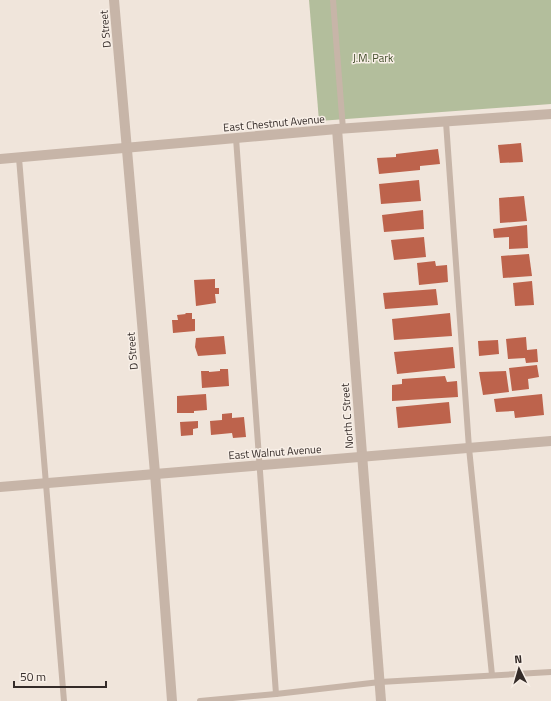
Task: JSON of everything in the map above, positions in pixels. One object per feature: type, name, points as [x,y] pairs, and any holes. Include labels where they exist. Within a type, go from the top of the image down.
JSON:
[{"type":"street","name":"D Street","points":[[114,0],[155,473],[172,701]]},
{"type":"street","name":"East Chestnut Avenue","points":[[0,159],[340,129],[551,117]]},
{"type":"street","name":"North C Street","points":[[340,129],[362,457],[381,701]]},
{"type":"street","name":"East Walnut Avenue","points":[[0,486],[551,441]]},
{"type":"lane","points":[[332,0],[340,129]]},
{"type":"lane","points":[[446,122],[469,448],[492,676]]},
{"type":"lane","points":[[236,138],[276,694]]},
{"type":"lane","points":[[18,158],[64,701]]},
{"type":"lane","points":[[200,701],[380,682],[551,672]]},
{"type":"green space","name":"J.M. Park","points":[[309,0],[551,0],[551,104],[319,121]]},
{"type":"building","points":[[521,143],[523,162],[500,163],[498,145]]},
{"type":"building","points":[[438,149],[440,164],[420,166],[420,170],[379,174],[377,158],[396,157],[396,154]]},
{"type":"building","points":[[419,180],[421,201],[381,204],[379,184]]},
{"type":"building","points":[[524,196],[527,221],[500,223],[499,198]]},
{"type":"building","points":[[423,210],[424,229],[384,232],[382,215]]},
{"type":"building","points":[[527,225],[528,248],[509,249],[509,237],[494,238],[493,229]]},
{"type":"building","points":[[424,237],[426,257],[394,260],[391,240]]},
{"type":"building","points":[[529,254],[532,276],[503,278],[501,256]]},
{"type":"building","points":[[435,261],[436,266],[447,265],[448,282],[419,285],[417,263]]},
{"type":"building","points":[[215,279],[215,288],[219,288],[219,294],[215,294],[216,303],[196,306],[194,280]]},
{"type":"building","points":[[532,281],[534,305],[515,306],[513,283]]},
{"type":"building","points":[[436,289],[438,305],[385,309],[383,293]]},
{"type":"building","points":[[185,313],[192,313],[192,319],[195,319],[195,331],[173,333],[172,320],[178,320],[177,315],[186,314]]},
{"type":"building","points":[[450,313],[452,336],[394,340],[392,319]]},
{"type":"building","points":[[224,336],[226,354],[198,356],[195,347],[196,338]]},
{"type":"building","points":[[526,337],[527,350],[537,349],[538,362],[526,363],[525,358],[508,359],[506,339]]},
{"type":"building","points":[[498,340],[499,354],[479,356],[478,341]]},
{"type":"building","points":[[453,347],[455,368],[397,374],[394,352]]},
{"type":"building","points":[[537,365],[539,377],[528,379],[529,389],[512,391],[509,368]]},
{"type":"building","points":[[220,369],[228,369],[229,386],[202,388],[201,371],[220,371]]},
{"type":"building","points":[[506,371],[509,392],[483,395],[479,372]]},
{"type":"building","points":[[445,376],[447,382],[457,381],[458,397],[392,401],[392,385],[402,384],[402,379]]},
{"type":"building","points":[[206,394],[207,410],[194,411],[194,413],[177,413],[177,396]]},
{"type":"building","points":[[542,394],[544,415],[515,418],[514,411],[496,412],[494,399]]},
{"type":"building","points":[[449,402],[451,423],[398,428],[396,407]]},
{"type":"building","points":[[232,413],[232,418],[244,417],[246,437],[233,438],[232,433],[211,435],[210,421],[222,420],[222,414]]},
{"type":"building","points":[[198,421],[198,428],[193,429],[193,435],[181,436],[180,422]]}]
